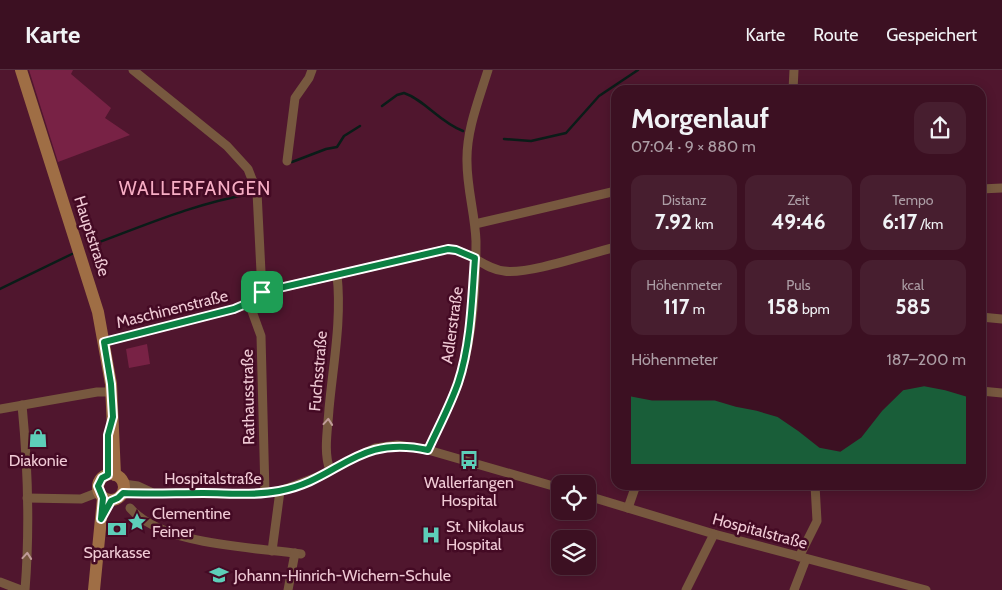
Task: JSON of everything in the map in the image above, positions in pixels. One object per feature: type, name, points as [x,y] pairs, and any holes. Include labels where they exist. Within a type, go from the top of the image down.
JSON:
[{"type":"main road","name":"Hauptstraße","points":[[22,70],[91,286],[104,342],[112,392],[113,417],[108,435],[117,482]]},
{"type":"main road","points":[[94,590],[104,497],[99,483],[117,482],[118,498],[104,497]]},
{"type":"street","points":[[133,70],[227,146],[248,169],[257,192],[262,292]]},
{"type":"street","points":[[288,161],[295,98],[309,78],[312,70]]},
{"type":"street","name":"Adlerstraße","points":[[428,450],[458,384],[463,366],[472,310],[475,224],[468,180],[467,150],[488,70]]},
{"type":"street","points":[[793,85],[794,70]]},
{"type":"street","points":[[986,188],[1002,188]]},
{"type":"street","points":[[475,224],[611,192]]},
{"type":"street","name":"Maschinenstraße","points":[[104,342],[219,314],[248,303],[262,292],[448,249],[456,250],[475,258],[494,269],[514,272],[611,248]]},
{"type":"street","name":"Fuchsstraße","points":[[330,470],[327,459],[327,432],[338,307],[337,275]]},
{"type":"street","name":"Rathausstraße","points":[[248,303],[261,336],[265,493]]},
{"type":"street","points":[[986,317],[1002,318]]},
{"type":"street","points":[[986,391],[1002,392]]},
{"type":"street","points":[[0,409],[97,392],[112,392]]},
{"type":"street","points":[[22,405],[27,451],[28,498],[25,590]]},
{"type":"street","name":"Hospitalstraße","points":[[117,482],[151,492],[265,493],[280,491],[362,454],[385,446],[403,446],[428,450],[551,485]]},
{"type":"street","points":[[628,508],[634,490]]},
{"type":"street","points":[[794,590],[816,521],[815,490]]},
{"type":"street","points":[[272,551],[280,491]]},
{"type":"street","points":[[28,498],[81,499],[104,497]]},
{"type":"street","name":"Hospitalstraße","points":[[596,498],[714,534],[926,590]]},
{"type":"street","points":[[130,508],[143,520],[184,536],[230,546],[298,554],[288,590]]},
{"type":"street","points":[[686,590],[714,534]]},
{"type":"street","points":[[0,582],[21,590]]},
{"type":"shaded area","points":[[29,70],[73,70],[71,74],[111,108],[105,118],[130,135],[58,162]]},
{"type":"shaded area","points":[[147,344],[150,364],[129,368],[126,349]]},
{"type":"waterway","points":[[616,85],[638,70]]},
{"type":"waterway","points":[[504,139],[531,141],[566,133],[599,96],[611,88]]},
{"type":"waterway","points":[[382,106],[397,95],[404,93],[412,96],[454,127],[463,131]]},
{"type":"waterway","points":[[292,162],[326,149],[337,147],[344,136],[360,126]]},
{"type":"waterway","points":[[89,246],[189,209],[251,194]]},
{"type":"waterway","points":[[0,289],[72,254]]},
{"type":"place","name":"Diakonie","points":[[38,438]]},
{"type":"place","name":"Wallerfangen Hospital","points":[[469,460]]},
{"type":"place","name":"Clementine Feiner","points":[[137,522]]},
{"type":"place","name":"Sparkasse","points":[[117,529]]},
{"type":"place","name":"St. Nikolaus Hospital","points":[[431,535]]},
{"type":"place","name":"Johann-Hinrich-Wichern-Schule","points":[[219,575]]},
{"type":"district","name":"WALLERFANGEN","points":[[195,188]]},
{"type":"route","points":[[448,249],[465,253],[475,258],[472,310],[463,366],[458,384],[428,450],[397,445],[375,448],[318,477],[280,491],[253,494],[123,493],[116,500],[111,501],[101,519],[103,498],[98,486],[102,478],[108,475],[108,435],[113,417],[110,371],[104,342],[219,314],[248,303],[262,292],[448,249]]}]
